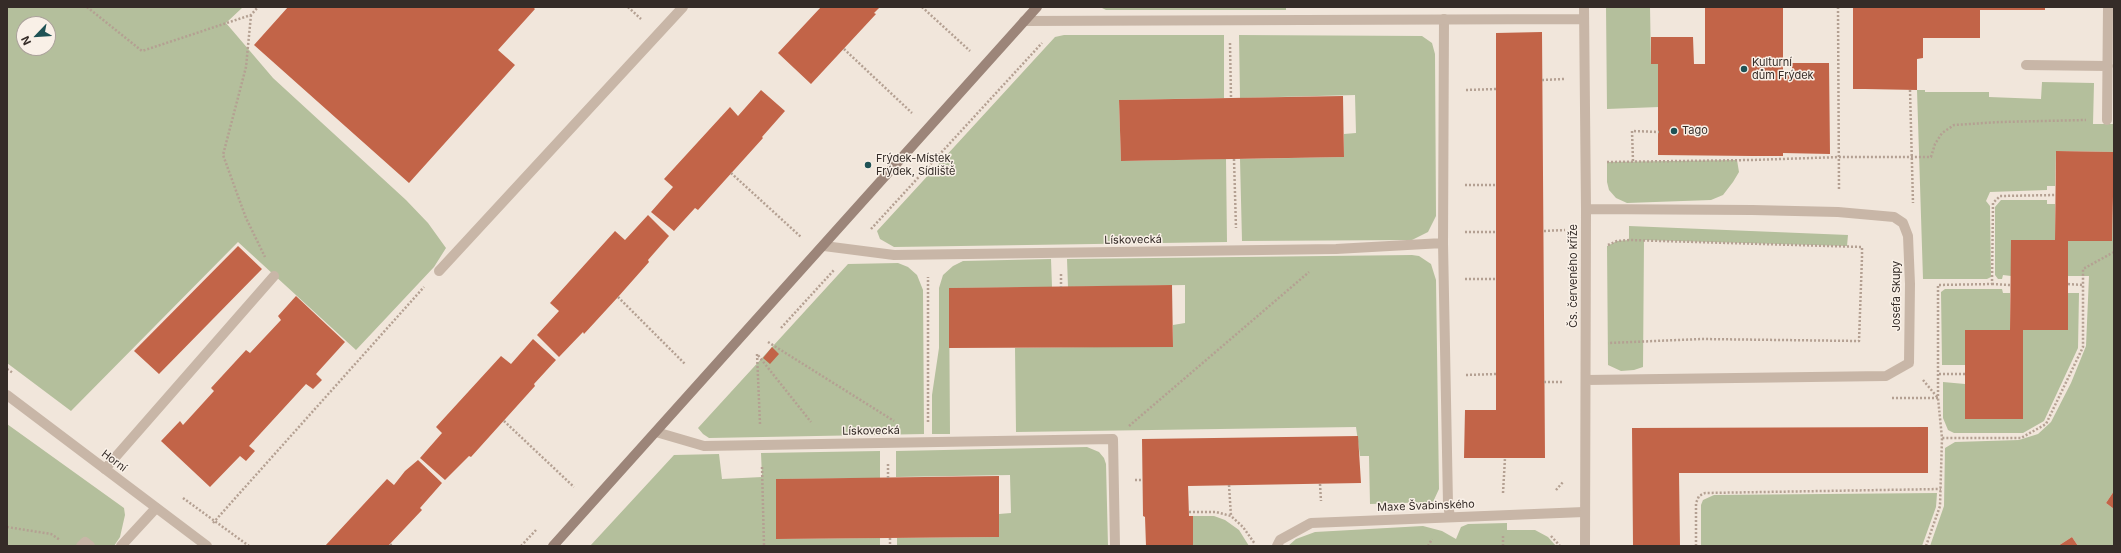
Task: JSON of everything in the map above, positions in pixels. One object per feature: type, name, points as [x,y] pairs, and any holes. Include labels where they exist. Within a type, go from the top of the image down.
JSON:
[{"type":"main road","points":[[553,546],[1037,7]]},
{"type":"street","points":[[439,271],[683,7]]},
{"type":"street","name":"Čs. červeného kříže","points":[[1584,7],[1586,209],[1585,546]]},
{"type":"street","points":[[2107,120],[2108,7]]},
{"type":"street","points":[[1444,19],[1443,243],[1448,504],[1450,517]]},
{"type":"street","points":[[1024,21],[1584,19]]},
{"type":"street","points":[[2026,65],[2108,66]]},
{"type":"street","points":[[1586,209],[1838,212],[1894,217],[1903,223],[1908,236]]},
{"type":"street","name":"Josefa Skupy","points":[[1908,236],[1909,363]]},
{"type":"street","name":"Lískovecká","points":[[824,246],[894,256],[1336,249],[1443,243]]},
{"type":"street","points":[[106,470],[274,276]]},
{"type":"street","points":[[1586,380],[1886,376],[1909,363]]},
{"type":"street","name":"Horní","points":[[7,394],[207,546]]},
{"type":"street","name":"Lískovecká","points":[[656,432],[704,446],[1113,439]]},
{"type":"street","points":[[1113,439],[1115,546]]},
{"type":"street","points":[[121,546],[156,508]]},
{"type":"street","name":"Maxe Švabinského","points":[[1277,546],[1280,540],[1311,523],[1584,512]]},
{"type":"street","points":[[81,546],[85,542],[90,546]]},
{"type":"path","points":[[87,7],[142,51],[251,15],[258,7]]},
{"type":"path","points":[[922,7],[972,52]]},
{"type":"path","points":[[1838,7],[1840,157],[1838,212]]},
{"type":"path","points":[[251,15],[246,67],[223,155],[246,218],[274,276]]},
{"type":"path","points":[[1230,20],[1231,98]]},
{"type":"path","points":[[779,330],[1063,21]]},
{"type":"path","points":[[844,49],[914,115]]},
{"type":"path","points":[[1542,80],[1568,78]]},
{"type":"path","points":[[1444,91],[1496,90]]},
{"type":"path","points":[[1908,236],[1913,201],[1910,90]]},
{"type":"path","points":[[1601,162],[1840,157],[1931,157],[1935,144],[1942,133],[1954,125],[2000,122],[2107,120]]},
{"type":"path","points":[[1633,161],[1632,131],[1659,132]]},
{"type":"path","points":[[1234,159],[1236,251]]},
{"type":"path","points":[[731,173],[801,237]]},
{"type":"path","points":[[1443,186],[1496,185]]},
{"type":"path","points":[[1443,243],[1460,232],[1497,232]]},
{"type":"path","points":[[1604,344],[1702,340],[1859,341],[1862,247],[1629,240],[1617,241],[1607,246]]},
{"type":"path","points":[[1113,439],[1336,249]]},
{"type":"path","points":[[1942,438],[2021,438],[2046,424],[2083,347],[2083,269],[2114,252]]},
{"type":"path","points":[[928,255],[928,442]]},
{"type":"path","points":[[198,540],[439,271]]},
{"type":"path","points":[[1444,279],[1496,279]]},
{"type":"path","points":[[1992,284],[2010,285]]},
{"type":"path","points":[[2068,284],[2083,285]]},
{"type":"path","points":[[618,297],[685,364]]},
{"type":"path","points":[[774,336],[767,343],[895,421]]},
{"type":"path","points":[[752,359],[762,349]]},
{"type":"path","points":[[1909,363],[1938,398],[1942,438],[1940,506],[1926,546]]},
{"type":"path","points":[[1446,375],[1496,374]]},
{"type":"path","points":[[1939,374],[1965,374]]},
{"type":"path","points":[[1544,382],[1570,382]]},
{"type":"path","points":[[504,420],[574,488]]},
{"type":"path","points":[[1552,493],[1557,490],[1564,480]]},
{"type":"path","points":[[1320,484],[1321,505]]},
{"type":"path","points":[[1228,485],[1231,516]]},
{"type":"path","points":[[1696,546],[1696,503],[1699,496],[1705,492],[1941,489]]},
{"type":"path","points":[[1189,512],[1216,512],[1231,516],[1243,527],[1257,546],[1261,540]]},
{"type":"path","points":[[7,527],[51,534],[62,542]]},
{"type":"path","points":[[890,538],[890,546]]},
{"type":"green space","points":[[7,7],[243,7],[226,23],[273,78],[406,200],[428,223],[446,248],[434,267],[356,350],[238,242],[71,411],[7,363]]},
{"type":"green space","points":[[1100,7],[1286,7],[1286,10],[1106,10]]},
{"type":"green space","points":[[1606,7],[1650,7],[1651,64],[1658,64],[1659,107],[1607,109]]},
{"type":"green space","points":[[1064,35],[1224,35],[1224,98],[1119,100],[1121,161],[1226,159],[1227,242],[894,247],[880,239],[877,231],[1055,37]]},
{"type":"green space","points":[[1239,35],[1422,36],[1432,43],[1435,54],[1436,216],[1428,232],[1412,240],[1242,241],[1240,159],[1344,157],[1344,134],[1356,133],[1355,95],[1240,98]]},
{"type":"green space","points":[[2042,82],[2094,83],[2093,124],[2114,124],[2114,152],[2056,151],[2055,186],[2047,186],[2047,190],[1990,192],[1986,201],[1990,206],[1991,277],[1987,279],[1923,279],[1917,90],[1925,90],[1925,92],[1989,92],[1989,97],[2041,99]]},
{"type":"green space","points":[[2114,152],[2114,491],[2106,503],[2114,509],[2114,546],[2078,546],[2072,537],[2058,546],[1930,546],[1944,506],[1945,448],[1955,442],[2019,440],[2038,434],[2051,422],[2071,383],[2086,346],[2089,276],[2068,276],[2068,241],[2112,241]]},
{"type":"green space","points":[[1737,160],[1739,172],[1733,182],[1723,195],[1711,200],[1627,203],[1616,198],[1609,190],[1607,182],[1607,162]]},
{"type":"green space","points":[[2001,200],[2047,200],[2047,204],[2055,204],[2055,240],[2011,240],[2011,276],[2003,275],[2002,279],[1998,279],[1995,275],[1995,207]]},
{"type":"green space","points":[[1629,226],[1848,235],[1847,246],[1644,240],[1643,367],[1634,370],[1621,371],[1608,365],[1607,246],[1617,241],[1629,240]]},
{"type":"green space","points":[[1419,256],[1431,264],[1436,280],[1439,489],[1433,502],[1370,504],[1369,456],[1360,456],[1356,427],[1016,432],[1015,348],[1173,346],[1173,325],[1185,323],[1185,285],[1068,287],[1067,259]]},
{"type":"green space","points":[[1051,259],[1052,287],[949,288],[950,434],[932,434],[932,395],[939,348],[939,288],[943,275],[953,266],[963,261]]},
{"type":"green space","points":[[898,263],[908,267],[917,275],[923,290],[924,434],[709,438],[703,434],[698,428],[848,264]]},
{"type":"green space","points":[[1945,289],[2002,289],[2003,293],[2010,293],[2010,330],[1965,330],[1965,365],[1942,365],[1941,292]]},
{"type":"green space","points":[[2068,293],[2079,293],[2078,348],[2044,421],[2023,433],[1954,433],[1948,430],[1943,418],[1943,382],[1965,384],[1965,419],[2023,419],[2023,330],[2068,330]]},
{"type":"green space","points":[[7,424],[124,508],[125,515],[120,537],[114,546],[7,546]]},
{"type":"green space","points":[[1087,447],[1099,452],[1104,458],[1106,464],[1108,546],[897,546],[897,538],[999,537],[999,514],[1011,513],[1010,475],[896,477],[896,451]]},
{"type":"green space","points":[[880,451],[880,478],[776,479],[776,539],[880,538],[880,546],[590,546],[674,455],[719,454],[722,479],[762,477],[761,453]]},
{"type":"green space","points":[[1937,493],[1936,507],[1922,546],[1701,546],[1701,505],[1703,500],[1714,495]]},
{"type":"green space","points":[[1193,516],[1214,516],[1225,520],[1239,530],[1249,546],[1193,546]]},
{"type":"green space","points":[[1507,523],[1507,530],[1535,530],[1548,537],[1556,546],[1288,546],[1296,539],[1315,532],[1423,526],[1442,531],[1456,539],[1461,527],[1468,524]]},
{"type":"building","points":[[288,7],[533,7],[535,9],[498,50],[515,65],[409,183],[254,45]]},
{"type":"building","points":[[821,7],[880,7],[874,13],[876,14],[811,84],[778,53]]},
{"type":"building","points":[[1705,7],[1783,7],[1783,75],[1792,75],[1792,63],[1829,63],[1830,154],[1783,153],[1783,156],[1658,155],[1658,64],[1651,64],[1651,37],[1693,37],[1694,64],[1705,64]]},
{"type":"building","points":[[1853,7],[2045,7],[2045,10],[1980,10],[1980,38],[1923,38],[1923,58],[1917,59],[1917,90],[1853,89]]},
{"type":"building","points":[[1542,32],[1545,458],[1464,458],[1465,410],[1496,410],[1496,33]]},
{"type":"building","points":[[761,90],[785,111],[762,137],[763,138],[698,210],[695,208],[674,231],[651,212],[673,187],[664,179],[730,107],[738,116]]},
{"type":"building","points":[[1343,96],[1344,157],[1121,161],[1119,100]]},
{"type":"building","points":[[2056,151],[2114,152],[2112,241],[2068,241],[2068,330],[2023,330],[2023,419],[1965,419],[1965,330],[2010,330],[2011,240],[2055,240]]},
{"type":"building","points":[[648,215],[669,236],[648,260],[649,262],[618,297],[584,334],[583,332],[559,357],[537,335],[559,311],[550,303],[615,231],[625,240]]},
{"type":"building","points":[[238,246],[262,269],[159,374],[134,351]]},
{"type":"building","points":[[1172,285],[1173,347],[949,348],[949,288]]},
{"type":"building","points":[[296,296],[345,342],[316,374],[322,380],[313,389],[306,384],[249,446],[255,451],[246,461],[240,456],[210,487],[161,441],[180,421],[183,425],[214,391],[211,388],[246,350],[250,353],[281,320],[278,316]]},
{"type":"building","points":[[533,339],[556,360],[534,384],[535,386],[471,457],[469,456],[445,480],[420,458],[442,433],[436,427],[501,356],[511,364]]},
{"type":"building","points":[[772,347],[779,354],[770,364],[763,358]]},
{"type":"building","points":[[1928,427],[1928,473],[1679,473],[1680,546],[1633,546],[1632,428]]},
{"type":"building","points":[[1358,436],[1361,483],[1188,486],[1189,516],[1193,516],[1193,546],[1146,546],[1145,517],[1143,516],[1142,439]]},
{"type":"building","points":[[418,460],[442,483],[420,508],[422,510],[388,546],[325,546],[387,479],[394,485],[405,471]]},
{"type":"building","points":[[999,476],[999,537],[776,539],[776,479]]},
{"type":"building","points":[[2114,491],[2114,509],[2106,503]]},
{"type":"building","points":[[2072,537],[2078,546],[2058,546]]},
{"type":"place","name":"Kulturní dům Frýdek","points":[[1744,69]]},
{"type":"place","name":"Tago","points":[[1674,131]]},
{"type":"place","name":"Frýdek-Místek, Frýdek, Sídliště","points":[[868,165]]}]
